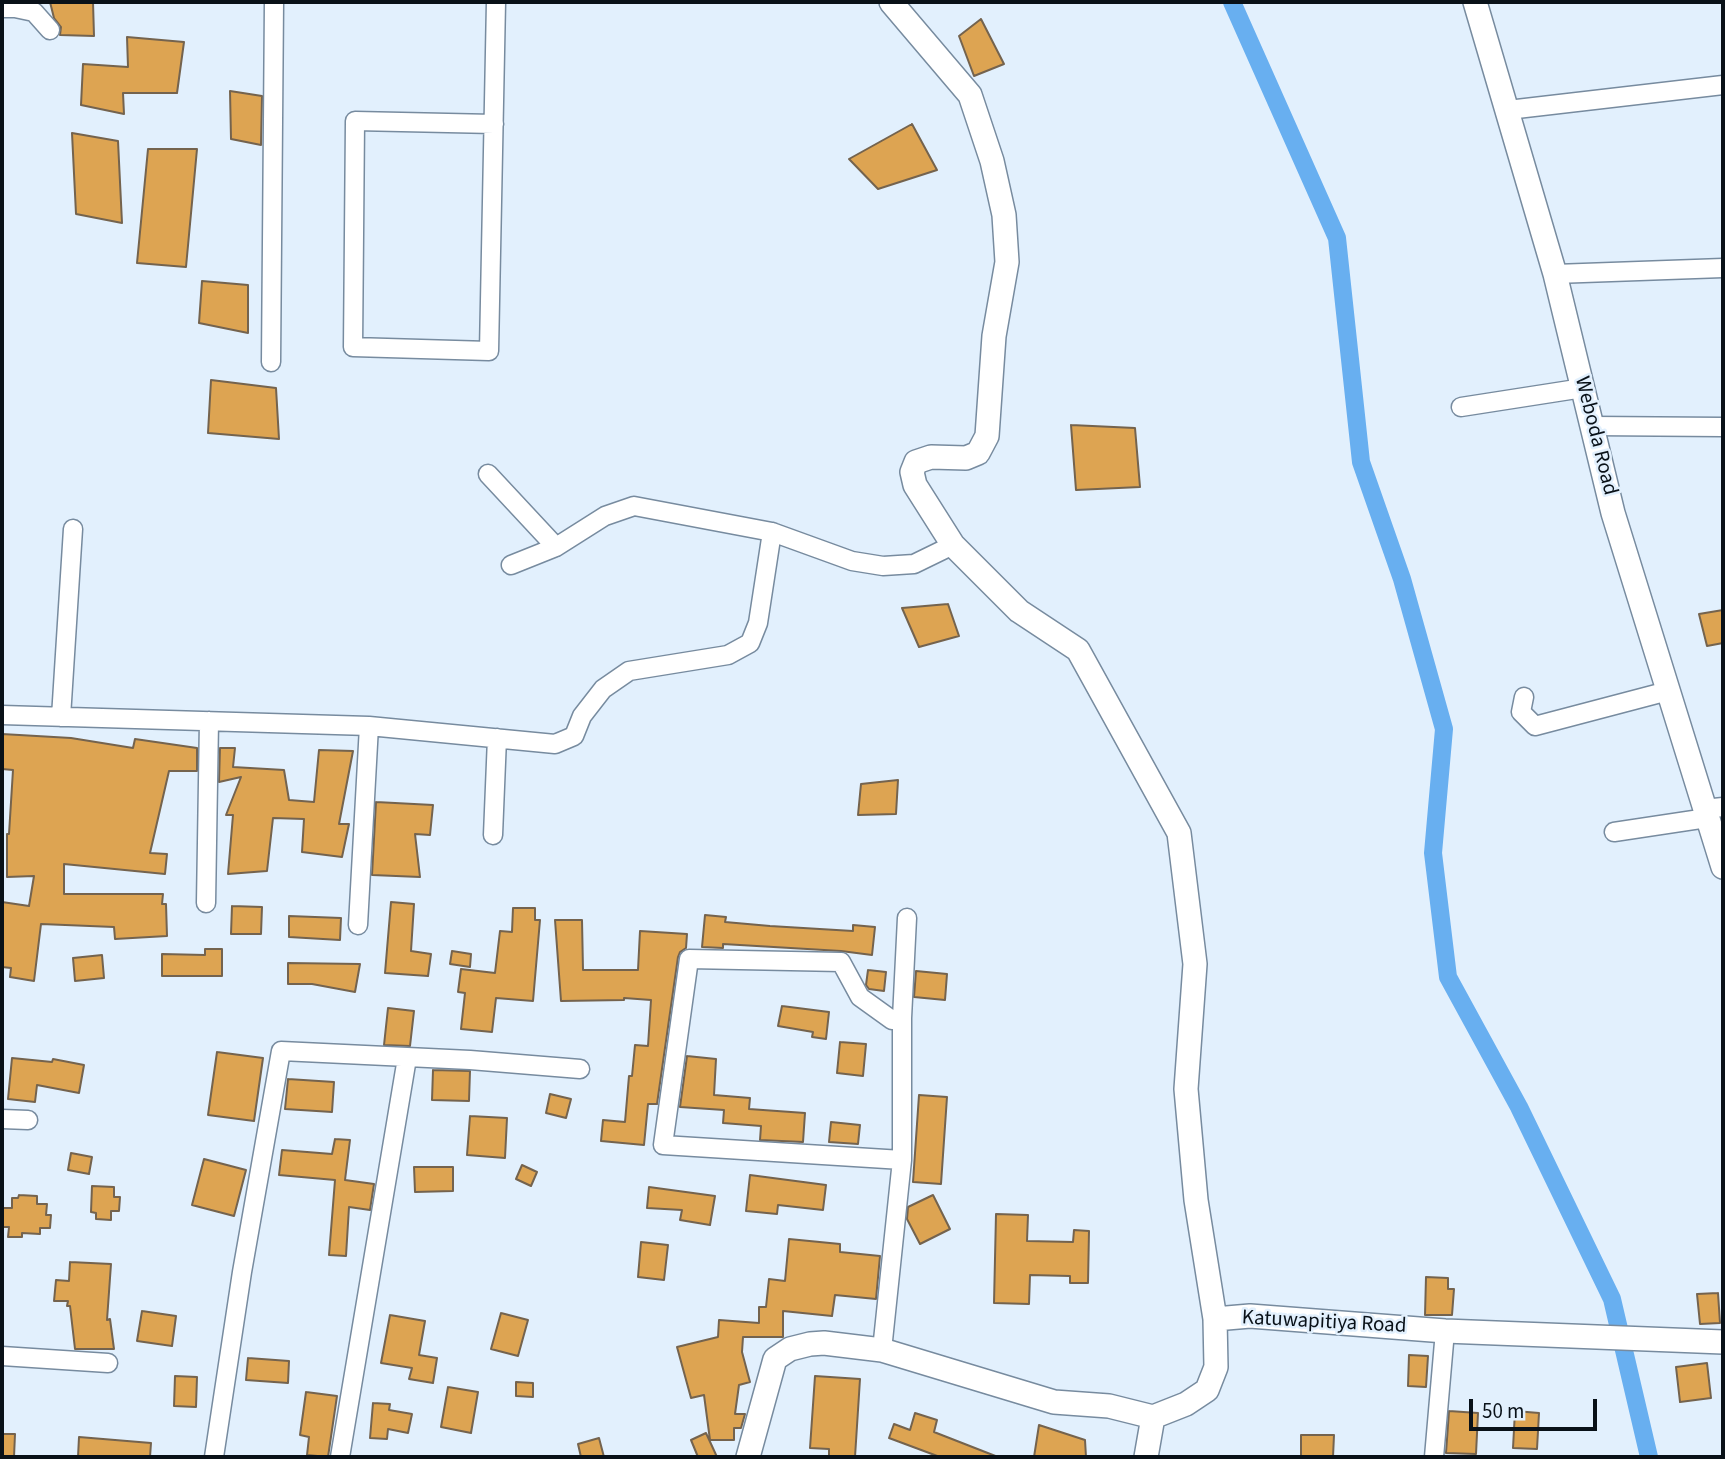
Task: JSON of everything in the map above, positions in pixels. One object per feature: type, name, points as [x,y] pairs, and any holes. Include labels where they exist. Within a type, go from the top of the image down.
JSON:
[{"type":"street","points":[[271,362],[274,2]]},
{"type":"street","points":[[494,124],[355,121],[353,347],[489,351],[494,124],[496,2]]},
{"type":"street","points":[[891,2],[970,95],[992,161],[1004,215],[1007,262],[994,337],[987,436],[978,453],[966,458],[931,457],[916,462],[912,472],[915,485],[953,545],[1019,611],[1078,650],[1179,833],[1195,964],[1186,1089],[1196,1200],[1215,1319]]},
{"type":"street","name":"Weboda Road","points":[[1475,2],[1555,274],[1613,513],[1668,691],[1712,811],[1723,867]]},
{"type":"street","points":[[2,8],[34,12],[50,30]]},
{"type":"street","points":[[1508,110],[1723,85]]},
{"type":"street","points":[[1555,274],[1723,268]]},
{"type":"street","points":[[1461,407],[1583,388]]},
{"type":"street","points":[[1592,426],[1723,427]]},
{"type":"street","points":[[488,474],[556,547]]},
{"type":"street","points":[[511,565],[556,547],[605,516],[634,506],[772,532],[852,561],[883,566],[914,564],[953,545]]},
{"type":"street","points":[[61,717],[73,529]]},
{"type":"street","points":[[2,715],[369,726],[555,744],[575,736],[582,716],[603,689],[629,671],[728,655],[750,643],[758,623],[772,532]]},
{"type":"street","points":[[1524,697],[1521,712],[1535,726],[1668,691]]},
{"type":"street","points":[[206,903],[209,722]]},
{"type":"street","points":[[358,925],[369,726]]},
{"type":"street","points":[[493,835],[497,738]]},
{"type":"street","points":[[1614,832],[1712,811]]},
{"type":"street","points":[[882,1350],[902,1160],[902,1018],[907,918]]},
{"type":"street","points":[[902,1018],[892,1020],[860,997],[841,962],[689,959],[663,1145],[902,1160]]},
{"type":"street","points":[[214,1457],[242,1272],[281,1051],[470,1060],[580,1069]]},
{"type":"street","points":[[340,1457],[407,1058]]},
{"type":"street","points":[[2,1119],[28,1120]]},
{"type":"street","name":"Katuwapitiya Road","points":[[1153,1417],[1186,1405],[1207,1390],[1216,1367],[1215,1319],[1250,1316],[1445,1331],[1723,1342]]},
{"type":"street","points":[[1434,1457],[1445,1331]]},
{"type":"street","points":[[748,1457],[775,1359],[790,1349],[824,1343],[882,1350],[1054,1402],[1109,1406],[1153,1417],[1146,1457]]},
{"type":"street","points":[[2,1356],[108,1363]]},
{"type":"building","points":[[50,2],[93,2],[94,36],[60,35],[61,27],[54,18]]},
{"type":"building","points":[[981,19],[1004,64],[974,76],[959,36]]},
{"type":"building","points":[[127,37],[184,42],[177,93],[123,93],[124,114],[81,105],[83,64],[128,67]]},
{"type":"building","points":[[230,91],[262,96],[261,145],[231,139]]},
{"type":"building","points":[[912,124],[937,170],[878,189],[849,159]]},
{"type":"building","points":[[72,133],[118,141],[122,223],[76,214]]},
{"type":"building","points":[[148,149],[197,149],[186,267],[137,263]]},
{"type":"building","points":[[202,281],[248,285],[248,333],[199,323]]},
{"type":"building","points":[[211,380],[276,388],[279,439],[208,433]]},
{"type":"building","points":[[1071,425],[1135,428],[1140,487],[1076,490]]},
{"type":"building","points":[[948,604],[959,636],[919,647],[902,608]]},
{"type":"building","points":[[1723,610],[1723,643],[1707,646],[1699,614]]},
{"type":"building","points":[[2,734],[71,738],[133,748],[135,739],[197,748],[197,771],[169,771],[150,853],[167,854],[165,874],[64,864],[64,894],[163,894],[167,936],[115,939],[114,927],[41,924],[34,981],[10,977],[11,968],[2,967],[2,902],[29,906],[34,876],[7,877],[7,834],[13,770],[2,769]]},
{"type":"building","points":[[220,748],[235,748],[233,767],[284,770],[289,800],[314,802],[319,750],[353,751],[339,824],[349,824],[342,857],[302,852],[304,819],[273,818],[267,871],[228,874],[233,815],[226,815],[241,777],[219,782]]},
{"type":"building","points":[[898,780],[896,814],[858,815],[861,784]]},
{"type":"building","points":[[376,802],[433,805],[430,835],[415,834],[420,877],[372,875]]},
{"type":"building","points":[[391,902],[414,904],[411,951],[431,954],[428,976],[385,973]]},
{"type":"building","points":[[232,906],[262,907],[261,934],[231,934]]},
{"type":"building","points":[[513,908],[535,908],[535,920],[540,920],[533,1001],[496,998],[492,1032],[461,1029],[465,993],[458,992],[461,969],[495,973],[500,931],[512,932]]},
{"type":"building","points":[[705,915],[726,917],[725,922],[770,926],[853,931],[853,925],[875,927],[872,955],[723,944],[723,948],[702,947]]},
{"type":"building","points":[[289,916],[341,918],[340,940],[289,937]]},
{"type":"building","points":[[555,920],[582,920],[583,970],[638,970],[640,931],[687,934],[686,948],[678,957],[657,1104],[648,1104],[644,1145],[601,1141],[603,1120],[625,1122],[635,1045],[648,1046],[651,1000],[624,998],[561,1001]]},
{"type":"building","points":[[205,949],[222,949],[222,976],[162,976],[162,954],[205,955]]},
{"type":"building","points":[[452,951],[471,954],[470,967],[450,964]]},
{"type":"building","points":[[102,955],[104,978],[75,981],[73,958]]},
{"type":"building","points":[[288,963],[360,964],[355,992],[312,984],[288,984]]},
{"type":"building","points":[[868,970],[886,972],[884,991],[869,989],[866,985]]},
{"type":"building","points":[[916,971],[947,974],[945,1000],[914,997]]},
{"type":"building","points":[[782,1006],[829,1012],[826,1039],[812,1037],[813,1032],[778,1026]]},
{"type":"building","points":[[388,1008],[414,1011],[410,1046],[384,1045]]},
{"type":"building","points":[[840,1042],[866,1044],[863,1076],[837,1073]]},
{"type":"building","points":[[217,1052],[263,1058],[254,1121],[208,1115]]},
{"type":"building","points":[[687,1056],[716,1059],[714,1095],[750,1098],[749,1109],[805,1113],[803,1142],[760,1140],[761,1126],[723,1123],[724,1110],[680,1107]]},
{"type":"building","points":[[12,1058],[52,1062],[53,1059],[84,1065],[79,1093],[37,1085],[35,1102],[8,1099]]},
{"type":"building","points":[[433,1070],[470,1071],[469,1101],[432,1100]]},
{"type":"building","points":[[288,1079],[334,1082],[332,1112],[285,1109]]},
{"type":"building","points":[[550,1094],[571,1099],[566,1118],[546,1113]]},
{"type":"building","points":[[919,1095],[947,1097],[941,1184],[913,1182]]},
{"type":"building","points":[[470,1116],[507,1118],[505,1158],[467,1155]]},
{"type":"building","points":[[831,1122],[860,1125],[858,1144],[829,1142]]},
{"type":"building","points":[[335,1139],[350,1140],[345,1180],[374,1184],[370,1210],[349,1207],[346,1256],[329,1255],[335,1180],[279,1175],[282,1150],[332,1154]]},
{"type":"building","points":[[71,1153],[92,1157],[89,1174],[68,1170]]},
{"type":"building","points":[[204,1159],[246,1170],[234,1216],[192,1205]]},
{"type":"building","points":[[522,1165],[537,1172],[531,1186],[516,1179]]},
{"type":"building","points":[[414,1167],[453,1167],[453,1191],[415,1192]]},
{"type":"building","points":[[750,1175],[826,1185],[823,1210],[778,1205],[777,1214],[746,1211]]},
{"type":"building","points":[[92,1186],[114,1187],[114,1197],[120,1197],[119,1211],[111,1211],[111,1220],[96,1219],[96,1213],[91,1212]]},
{"type":"building","points":[[649,1187],[715,1196],[710,1225],[680,1220],[682,1210],[647,1208]]},
{"type":"building","points":[[19,1195],[37,1196],[37,1204],[47,1204],[46,1215],[51,1215],[50,1228],[40,1228],[40,1234],[22,1233],[22,1237],[8,1237],[9,1227],[2,1227],[2,1208],[12,1208],[12,1198],[18,1198]]},
{"type":"building","points":[[933,1195],[950,1229],[920,1244],[907,1219],[908,1207]]},
{"type":"building","points":[[996,1214],[1028,1215],[1027,1241],[1073,1242],[1074,1230],[1089,1231],[1088,1283],[1070,1283],[1070,1276],[1030,1275],[1029,1304],[994,1303]]},
{"type":"building","points":[[789,1239],[840,1244],[840,1252],[880,1256],[876,1299],[835,1295],[832,1316],[783,1311],[783,1337],[743,1337],[742,1352],[750,1382],[739,1385],[735,1414],[745,1414],[741,1428],[734,1428],[734,1440],[710,1440],[704,1395],[691,1398],[677,1347],[718,1337],[719,1320],[759,1323],[759,1307],[766,1307],[769,1279],[785,1281]]},
{"type":"building","points":[[641,1242],[668,1245],[664,1280],[638,1277]]},
{"type":"building","points":[[70,1262],[111,1264],[107,1320],[110,1319],[114,1349],[75,1349],[68,1301],[54,1301],[56,1280],[69,1281]]},
{"type":"building","points":[[1426,1277],[1448,1278],[1448,1289],[1454,1289],[1452,1315],[1425,1315]]},
{"type":"building","points":[[1718,1293],[1720,1323],[1700,1324],[1697,1294]]},
{"type":"building","points":[[142,1311],[176,1316],[172,1346],[137,1341]]},
{"type":"building","points":[[501,1313],[528,1320],[518,1356],[491,1349]]},
{"type":"building","points":[[390,1315],[425,1321],[419,1355],[437,1358],[433,1383],[409,1379],[412,1368],[381,1363]]},
{"type":"building","points":[[1409,1355],[1428,1356],[1426,1387],[1408,1386]]},
{"type":"building","points":[[248,1358],[289,1361],[288,1383],[246,1380]]},
{"type":"building","points":[[1707,1363],[1711,1398],[1680,1402],[1676,1367]]},
{"type":"building","points":[[175,1376],[197,1377],[196,1407],[174,1406]]},
{"type":"building","points":[[815,1376],[860,1379],[855,1457],[829,1457],[829,1449],[810,1448]]},
{"type":"building","points":[[516,1382],[533,1383],[533,1397],[516,1396]]},
{"type":"building","points":[[448,1387],[478,1392],[471,1433],[441,1427]]},
{"type":"building","points":[[306,1392],[337,1396],[328,1457],[307,1455],[309,1437],[300,1435]]},
{"type":"building","points":[[373,1403],[390,1404],[389,1410],[412,1414],[408,1433],[388,1429],[387,1439],[370,1438]]},
{"type":"building","points":[[1449,1411],[1478,1413],[1476,1454],[1446,1453]]},
{"type":"building","points":[[1515,1411],[1539,1413],[1537,1449],[1513,1448]]},
{"type":"building","points":[[915,1413],[937,1420],[934,1432],[998,1457],[940,1457],[889,1438],[894,1424],[910,1430]]},
{"type":"building","points":[[1039,1425],[1085,1440],[1086,1457],[1034,1457]]},
{"type":"building","points":[[706,1433],[717,1457],[698,1457],[691,1440]]},
{"type":"building","points":[[2,1434],[15,1434],[14,1457],[2,1457]]},
{"type":"building","points":[[1301,1435],[1334,1435],[1333,1457],[1301,1457]]},
{"type":"building","points":[[79,1437],[151,1443],[150,1457],[78,1457]]},
{"type":"building","points":[[599,1438],[604,1457],[581,1457],[578,1444]]},
{"type":"waterway","points":[[1232,2],[1337,238],[1361,462],[1402,579],[1444,729],[1433,853],[1448,977],[1519,1107],[1612,1299],[1649,1457]]}]
